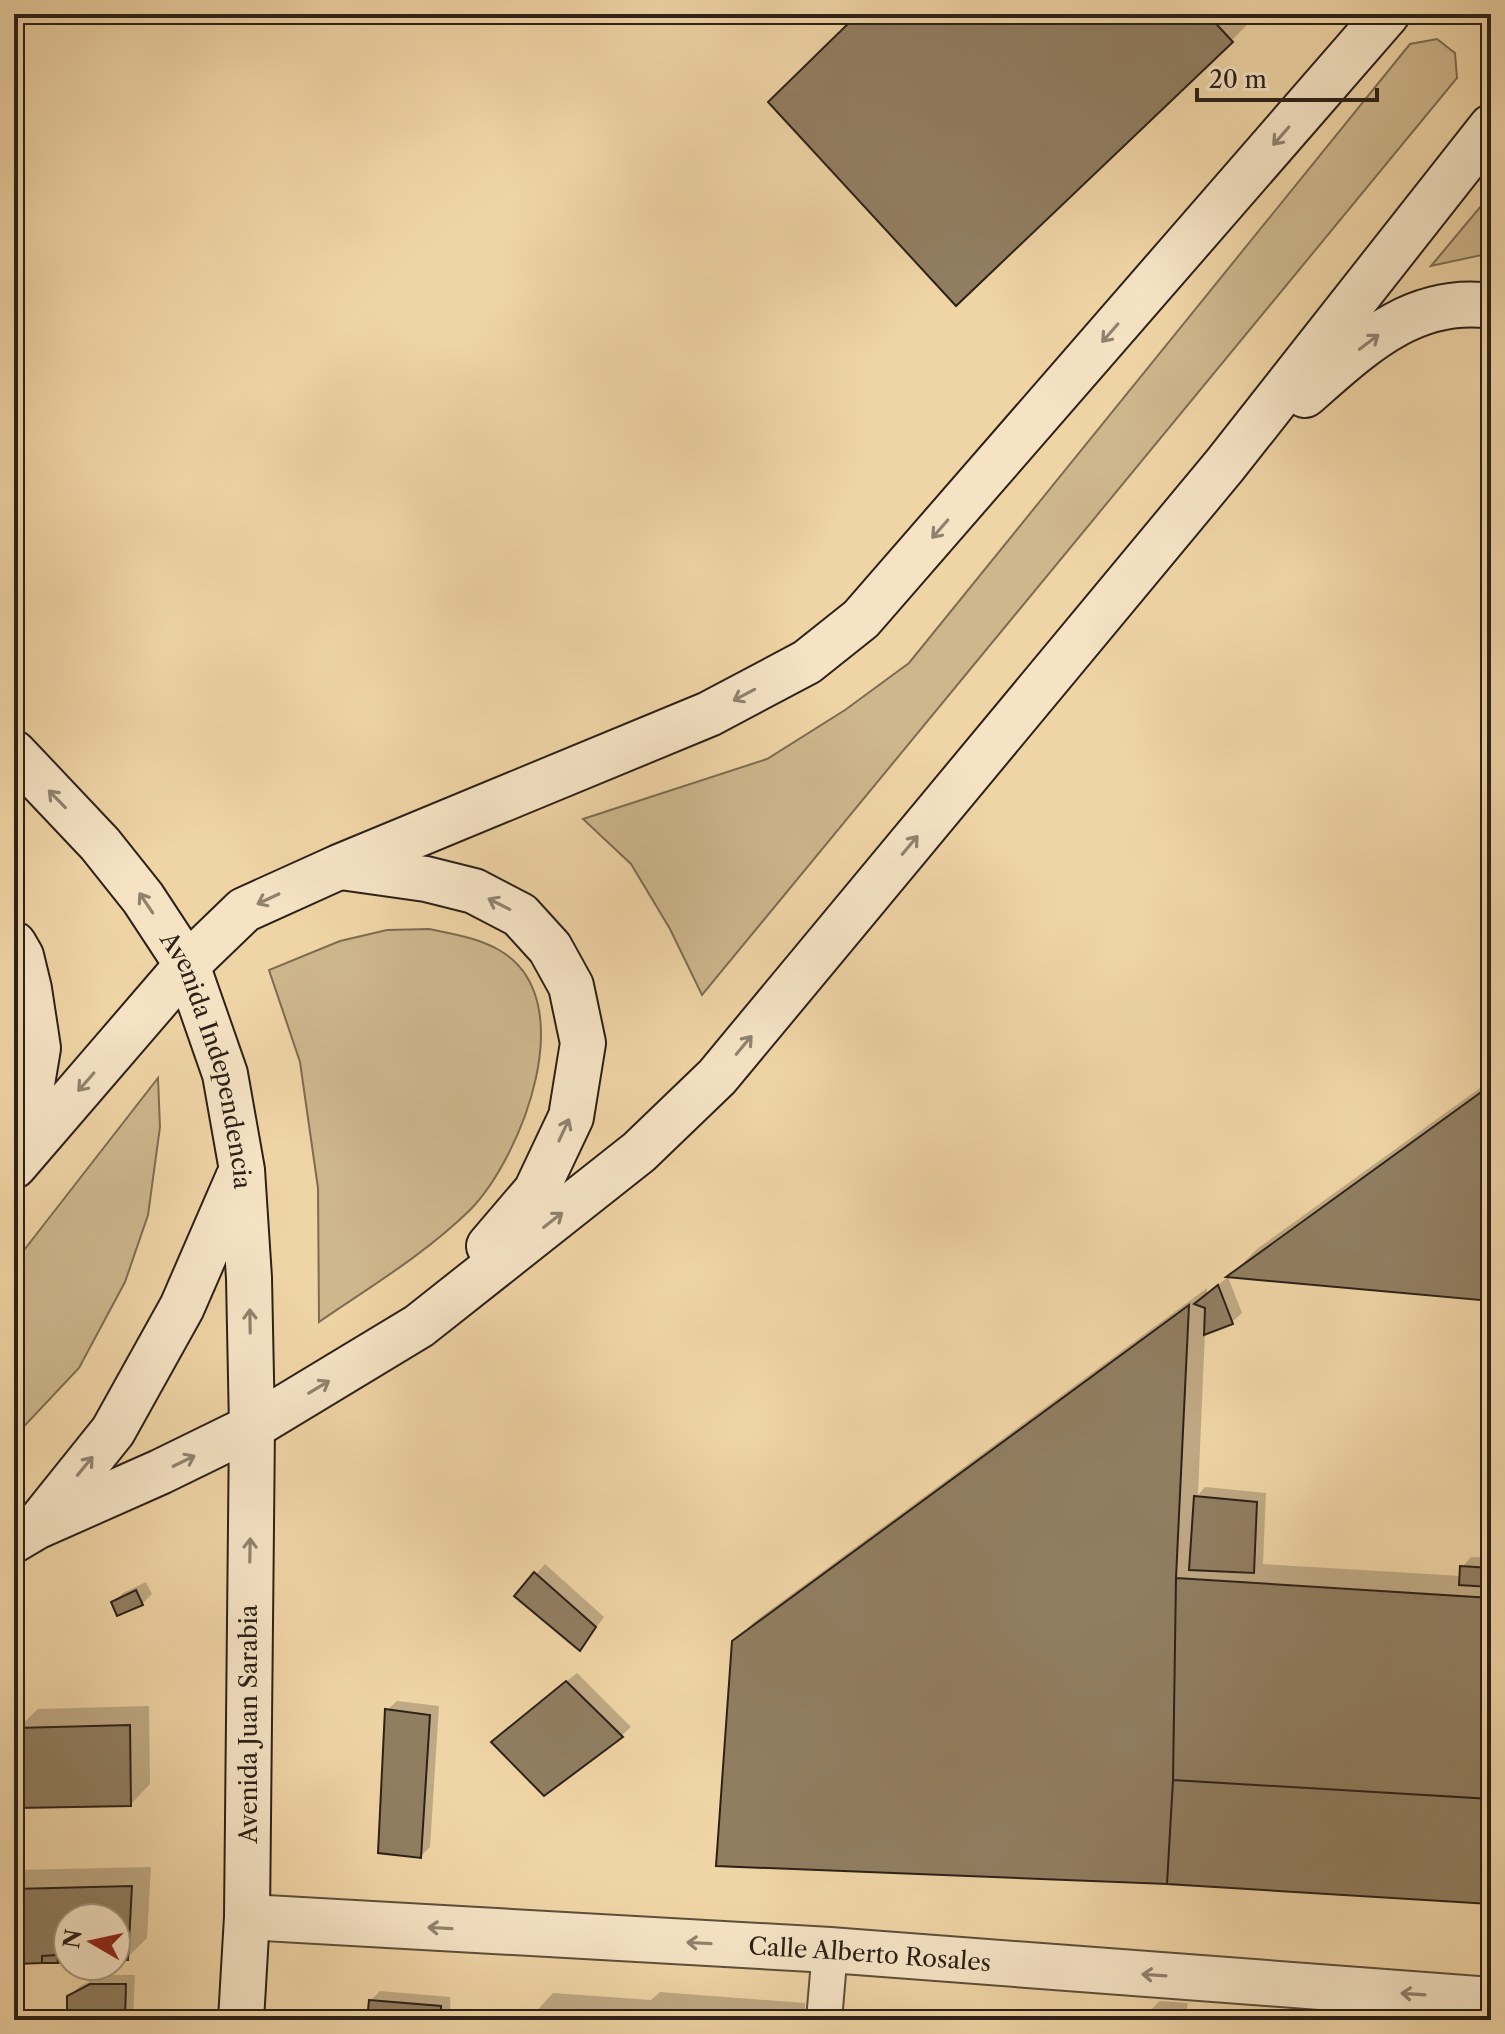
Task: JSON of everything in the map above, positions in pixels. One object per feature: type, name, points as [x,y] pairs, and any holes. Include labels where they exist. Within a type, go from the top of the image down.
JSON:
[{"type":"main road","points":[[14,1166],[187,965],[244,910],[339,867],[709,714],[807,662],[861,619],[1387,14]]},
{"type":"main road","points":[[25,1533],[252,1427],[419,1326],[639,1152],[717,1077],[1225,465],[1491,127]]},
{"type":"main road","points":[[1225,465],[1387,329],[1427,309],[1473,304],[1491,306]]},
{"type":"main road","name":"Avenida Independencia","points":[[14,753],[100,844],[143,898],[187,965],[225,1074],[242,1170],[249,1278],[252,1427]]},
{"type":"main road","points":[[339,867],[438,882],[474,891],[520,915],[550,948],[571,986],[583,1043],[571,1117],[536,1191],[419,1326]]},
{"type":"main road","points":[[14,944],[21,956],[29,989],[38,1048],[14,1154]]},
{"type":"main road","points":[[25,1533],[113,1431],[182,1307],[242,1170]]},
{"type":"main road","name":"Avenida Juan Sarabia","points":[[241,2020],[247,1917],[252,1427]]},
{"type":"main road","name":"Calle Alberto Rosales","points":[[247,1917],[830,1950],[1491,2000]]},
{"type":"lane","points":[[824,2020],[830,1950]]},
{"type":"shaded area","points":[[1437,39],[1455,53],[1457,78],[702,995],[670,929],[631,864],[583,819],[767,759],[845,710],[909,663],[1410,44]]},
{"type":"shaded area","points":[[1491,194],[1491,253],[1431,266]]},
{"type":"shaded area","points":[[429,929],[491,946],[524,973],[538,1003],[541,1039],[536,1078],[508,1154],[490,1186],[470,1210],[416,1256],[319,1322],[318,1188],[300,1062],[269,970],[340,941],[387,930]]},
{"type":"shaded area","points":[[158,1078],[160,1127],[148,1215],[125,1282],[79,1368],[14,1437],[14,1263]]},
{"type":"building","points":[[858,14],[1207,14],[1233,42],[956,306],[768,102]]},
{"type":"building","points":[[1491,1085],[1491,1301],[1226,1277]]},
{"type":"building","points":[[1218,1285],[1233,1324],[1204,1335],[1205,1308],[1194,1304]]},
{"type":"building","points":[[1189,1305],[1176,1578],[1173,1780],[1167,1884],[716,1866],[732,1641]]},
{"type":"building","points":[[1194,1496],[1257,1502],[1254,1573],[1189,1570]]},
{"type":"building","points":[[1460,1566],[1491,1568],[1491,1587],[1459,1585]]},
{"type":"building","points":[[534,1572],[596,1627],[580,1651],[514,1596]]},
{"type":"building","points":[[1176,1578],[1491,1598],[1491,1799],[1173,1780]]},
{"type":"building","points":[[136,1590],[143,1605],[117,1616],[111,1602]]},
{"type":"building","points":[[566,1681],[623,1737],[544,1796],[491,1742]]},
{"type":"building","points":[[385,1709],[430,1715],[421,1858],[378,1853]]},
{"type":"building","points":[[130,1725],[131,1806],[17,1808],[16,1728]]},
{"type":"building","points":[[1173,1780],[1491,1799],[1490,1904],[1167,1884]]},
{"type":"building","points":[[132,1886],[131,1902],[52,1902],[52,1955],[42,1956],[42,1963],[14,1964],[14,1889]]},
{"type":"building","points":[[52,1955],[52,1963],[42,1963],[42,1956]]},
{"type":"building","points":[[90,1984],[126,1984],[125,2020],[67,2020],[67,1996]]},
{"type":"building","points":[[369,2000],[441,2006],[441,2020],[367,2020]]},
{"type":"building","points":[[531,2012],[629,2019],[629,2020],[531,2020]]}]
